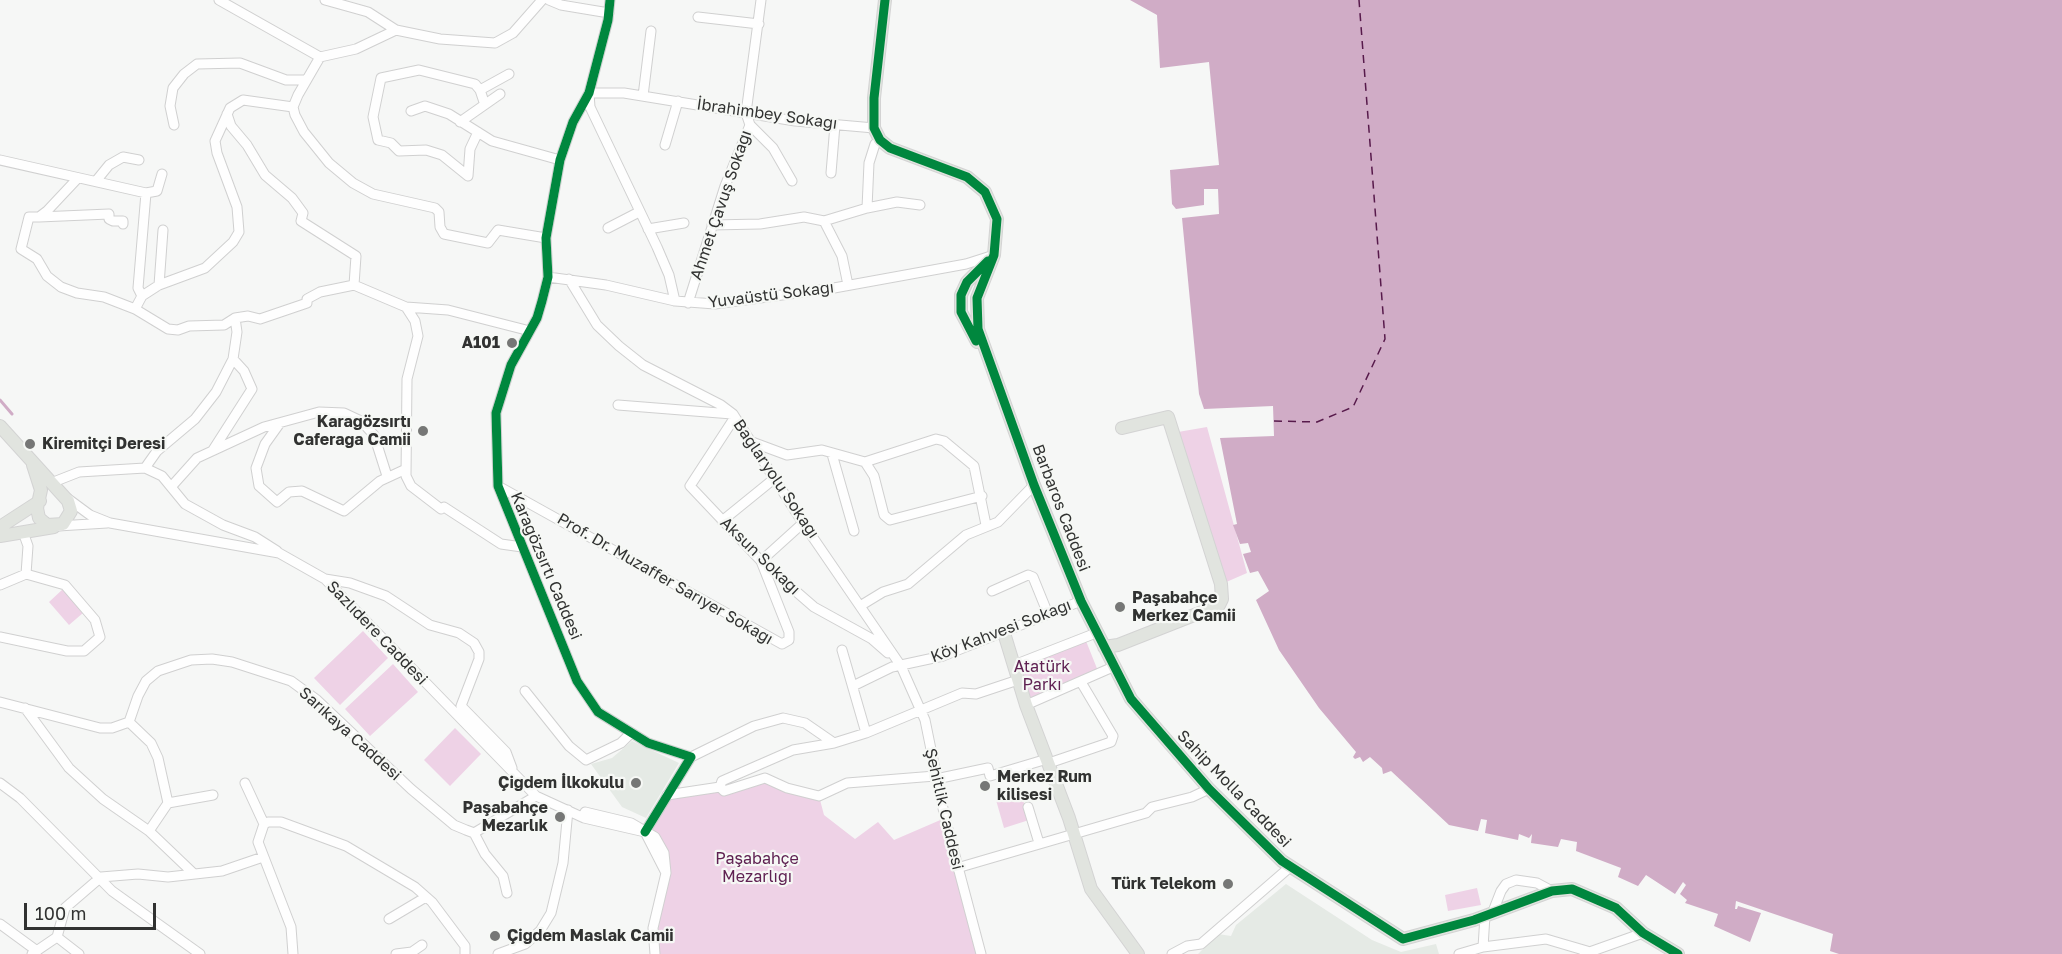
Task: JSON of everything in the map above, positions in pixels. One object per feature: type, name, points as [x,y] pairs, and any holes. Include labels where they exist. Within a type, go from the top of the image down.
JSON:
[{"type":"main road","points":[[885,0],[874,98],[877,134],[890,148],[967,177],[984,192],[998,219],[994,255]]},
{"type":"main road","name":"Barbaros Caddesi","points":[[994,255],[967,282],[961,296],[961,312],[980,348],[988,356],[1034,485],[1082,601],[1113,667]]},
{"type":"main road","points":[[1104,647],[1118,645],[1219,605],[1222,593],[1168,417],[1122,428]]},
{"type":"main road","points":[[0,426],[5,437],[65,497],[71,511],[67,521],[58,526],[0,536]]},
{"type":"main road","points":[[33,465],[41,490],[38,513],[43,522],[58,526]]},
{"type":"main road","points":[[0,527],[51,493],[65,497]]},
{"type":"main road","points":[[1004,633],[1026,705],[1048,761],[1091,889],[1138,954]]},
{"type":"main road","name":"Sahip Molla Caddesi","points":[[1113,667],[1131,699],[1209,789],[1290,867],[1403,939],[1489,915],[1552,891],[1572,889],[1616,909],[1644,933],[1678,954]]},
{"type":"street","points":[[219,0],[320,57],[356,49],[396,30]]},
{"type":"street","points":[[325,0],[368,12],[396,30],[440,39],[495,43],[513,33],[542,0]]},
{"type":"street","points":[[549,0],[561,5],[609,13]]},
{"type":"street","name":"Karagözsırtı Caddesi","points":[[610,0],[609,13],[589,93],[573,122],[560,159],[546,238],[548,277],[537,318],[511,365],[496,413],[498,486],[577,681],[598,712],[648,744],[691,757]]},
{"type":"street","name":"Ahmet Çavuş Sokağı","points":[[688,303],[712,225],[750,125],[746,113],[761,0]]},
{"type":"street","points":[[698,17],[759,24]]},
{"type":"street","points":[[643,96],[651,30]]},
{"type":"street","points":[[320,57],[304,80],[294,107],[304,132],[329,163],[353,183],[373,194],[435,208],[439,212],[440,227],[444,234],[488,243],[498,230],[546,238]]},
{"type":"street","points":[[174,125],[170,106],[173,88],[184,74],[197,64],[240,63],[286,80],[304,80]]},
{"type":"street","points":[[477,132],[470,149],[468,176],[442,155],[426,150],[399,151],[391,143],[378,140],[373,128],[373,117],[381,78],[419,70],[474,84],[480,90],[484,102]]},
{"type":"street","points":[[480,90],[509,74]]},
{"type":"street","points":[[589,93],[590,107],[669,275],[675,301]]},
{"type":"street","name":"İbrahimbey Sokağı","points":[[589,93],[643,96],[836,125],[877,134]]},
{"type":"street","points":[[460,122],[484,102],[500,94]]},
{"type":"street","points":[[135,309],[142,296],[159,285],[205,268],[233,242],[239,232],[237,207],[217,153],[215,141],[230,108],[243,100],[294,107]]},
{"type":"street","points":[[665,145],[678,101]]},
{"type":"street","points":[[411,111],[425,106],[450,114],[492,141],[560,159]]},
{"type":"street","points":[[227,114],[231,126],[247,145],[265,176],[292,198],[303,213],[301,221],[356,256],[354,285]]},
{"type":"street","points":[[750,125],[773,148],[792,181]]},
{"type":"street","points":[[831,173],[836,125]]},
{"type":"street","points":[[867,208],[869,163],[877,134]]},
{"type":"street","points":[[96,181],[109,165],[123,156],[139,160]]},
{"type":"street","points":[[0,160],[146,193],[157,191],[162,174]]},
{"type":"street","points":[[39,217],[78,178]]},
{"type":"street","points":[[142,296],[138,288],[146,193]]},
{"type":"street","points":[[712,225],[760,224],[804,217],[824,222],[867,208],[897,202],[920,205]]},
{"type":"street","points":[[608,228],[639,212]]},
{"type":"street","points":[[123,224],[123,221],[109,219],[109,214],[29,217],[21,249],[37,259],[47,276],[61,287],[77,293],[104,297],[135,309],[168,329],[224,325],[235,318],[248,316],[260,319],[307,303],[307,298],[320,292],[354,285],[406,307],[448,310],[530,331]]},
{"type":"street","points":[[824,222],[842,256],[848,285]]},
{"type":"street","points":[[648,229],[684,223]]},
{"type":"street","points":[[159,285],[163,230]]},
{"type":"street","name":"Yuvaüstü Sokağı","points":[[548,277],[569,279],[675,301],[715,304],[848,285],[966,264],[994,255]]},
{"type":"street","name":"Bağlaryolu Sokağı","points":[[569,279],[597,325],[619,346],[643,365],[721,405],[734,416],[803,523],[901,666]]},
{"type":"street","points":[[406,307],[415,321],[418,336],[407,379],[406,469],[411,486],[441,509],[444,507],[501,544],[522,547]]},
{"type":"street","points":[[145,468],[157,451],[195,419],[208,403],[233,359],[237,332],[235,318]]},
{"type":"street","points":[[213,450],[252,389],[244,371],[233,359]]},
{"type":"street","points":[[618,405],[734,416]]},
{"type":"street","points":[[171,486],[197,458],[213,450],[244,435],[319,412],[345,412],[361,421],[374,435],[387,476]]},
{"type":"street","name":"Aksun Sokağı","points":[[734,416],[690,486],[761,561],[814,607],[872,639],[901,666]]},
{"type":"street","points":[[280,423],[265,444],[256,468],[259,486],[277,502],[289,492],[302,491],[344,511],[387,476],[406,469]]},
{"type":"street","points":[[752,442],[787,455],[815,449],[865,462],[936,439],[944,441],[970,460],[982,496],[986,525]]},
{"type":"street","points":[[832,454],[854,531]]},
{"type":"street","points":[[865,462],[874,476],[884,514],[890,520],[982,496]]},
{"type":"street","points":[[51,483],[79,472],[145,468],[162,476],[185,504],[223,525],[255,537],[279,553]]},
{"type":"street","points":[[722,521],[775,478]]},
{"type":"street","points":[[860,606],[883,592],[908,584],[966,535],[998,522],[1034,485]]},
{"type":"street","name":"Prof. Dr. Muzaffer Sarıyer Sokağı","points":[[498,486],[782,644],[789,640],[789,632],[761,561]]},
{"type":"street","name":"Sazlıdere Caddesi","points":[[65,497],[90,515],[110,523],[279,553],[325,579],[536,796],[585,818],[645,832]]},
{"type":"street","name":"Sazlıdere Caddesi","points":[[58,526],[110,523]]},
{"type":"street","points":[[761,561],[803,523]]},
{"type":"street","points":[[23,532],[28,546],[26,574]]},
{"type":"street","points":[[0,585],[26,574],[65,585],[95,620],[100,637],[84,651],[67,651],[0,637]]},
{"type":"street","points":[[992,591],[1028,575],[1033,577],[1048,614]]},
{"type":"street","points":[[325,579],[350,584],[386,596],[430,625],[459,633],[474,643],[479,652],[479,659],[461,706],[506,752],[514,773]]},
{"type":"street","name":"Köy Kahvesi Sokağı","points":[[853,686],[892,667],[943,656],[1082,601]]},
{"type":"street","points":[[1014,665],[1096,633]]},
{"type":"street","points":[[842,650],[866,733]]},
{"type":"street","name":"Sarıkaya Caddesi","points":[[129,722],[146,681],[168,666],[212,659],[280,675],[317,700],[364,747],[454,825],[474,833]]},
{"type":"street","name":"Şehitlik Caddesi","points":[[901,666],[925,720],[957,868],[981,954]]},
{"type":"street","points":[[1026,705],[1113,667]]},
{"type":"street","points":[[720,787],[722,781],[793,750],[834,743],[866,733],[962,693],[976,694],[1018,680]]},
{"type":"street","points":[[720,787],[724,791],[765,778],[787,788],[819,796],[847,783],[936,778],[988,768],[990,776],[1111,742],[1113,736],[1081,682]]},
{"type":"street","points":[[525,691],[569,746],[586,760],[621,743],[631,733]]},
{"type":"street","points":[[0,702],[100,728],[129,722],[151,743],[158,758],[168,803]]},
{"type":"street","points":[[25,708],[69,768],[103,799],[149,831],[193,873]]},
{"type":"street","points":[[655,954],[653,928],[666,873],[664,853],[655,837],[645,832],[691,757],[754,726],[783,718],[805,723],[834,743]]},
{"type":"street","points":[[0,783],[21,798],[87,867],[101,877],[112,891],[200,954]]},
{"type":"street","points":[[245,783],[264,824],[258,842],[291,927],[293,954]]},
{"type":"street","points":[[667,795],[720,787]]},
{"type":"street","points":[[957,868],[1073,832],[1080,833],[1146,813],[1152,807],[1192,797],[1209,789]]},
{"type":"street","points":[[149,831],[168,803],[213,795]]},
{"type":"street","points":[[507,893],[503,876],[485,854],[474,833],[536,796]]},
{"type":"street","points":[[1028,807],[1039,843]]},
{"type":"street","points":[[498,954],[525,944],[540,931],[551,912],[563,863],[568,810]]},
{"type":"street","points":[[264,824],[281,822],[345,846],[426,897],[465,946],[465,954]]},
{"type":"street","points":[[0,924],[35,953],[57,937],[65,908],[101,877],[138,874],[168,877],[222,871],[263,857]]},
{"type":"street","points":[[1172,954],[1187,946],[1202,944],[1290,867]]},
{"type":"street","points":[[1483,947],[1489,915],[1506,884],[1516,880],[1537,882],[1552,891]]},
{"type":"street","points":[[388,919],[426,897]]},
{"type":"street","points":[[1459,954],[1483,947],[1546,939],[1585,953],[1644,933]]},
{"type":"street","points":[[57,937],[79,954]]},
{"type":"street","points":[[396,954],[412,952],[422,945]]},
{"type":"shaded area","points":[[1130,0],[2062,0],[2062,954],[1839,954],[1830,951],[1833,934],[1736,901],[1735,909],[1738,906],[1761,913],[1750,942],[1714,926],[1718,914],[1685,903],[1687,900],[1680,894],[1686,885],[1683,882],[1675,894],[1646,875],[1638,886],[1618,877],[1621,868],[1576,851],[1577,842],[1561,839],[1558,847],[1531,843],[1532,834],[1529,838],[1519,834],[1518,840],[1485,833],[1487,820],[1481,819],[1478,831],[1449,825],[1391,771],[1383,774],[1382,768],[1370,757],[1363,762],[1360,757],[1355,759],[1353,757],[1356,752],[1319,708],[1279,650],[1256,600],[1269,591],[1258,571],[1250,573],[1243,554],[1251,552],[1248,543],[1240,544],[1233,525],[1237,524],[1220,438],[1274,436],[1273,406],[1204,409],[1199,394],[1182,218],[1219,214],[1218,189],[1204,189],[1204,205],[1176,209],[1172,204],[1170,170],[1219,165],[1209,62],[1160,68],[1157,15]]},
{"type":"shaded area","name":"Çiğdem İlkokulu","points":[[632,741],[679,763],[646,818],[622,807],[591,764],[612,758]]},
{"type":"shaded area","points":[[1286,884],[1372,940],[1401,952],[1436,944],[1439,954],[1198,954],[1218,934],[1231,936],[1236,925]]},
{"type":"green space","points":[[1207,427],[1247,573],[1224,583],[1178,432]]},
{"type":"green space","points":[[63,589],[83,613],[69,625],[49,602]]},
{"type":"green space","points":[[363,631],[388,658],[340,705],[314,678]]},
{"type":"green space","name":"Atatürk Parkı","points":[[1086,641],[1098,671],[1029,699],[1019,668]]},
{"type":"green space","points":[[393,664],[418,692],[370,736],[345,709]]},
{"type":"green space","points":[[455,728],[481,754],[450,786],[424,760]]},
{"type":"green space","name":"Paşabahçe Mezarlığı","points":[[764,781],[819,796],[824,815],[855,839],[878,822],[894,840],[945,818],[981,954],[655,954],[653,928],[666,873],[645,832],[667,795]]},
{"type":"green space","points":[[1021,792],[1029,820],[1004,828],[996,800]]},
{"type":"green space","points":[[1477,888],[1481,905],[1448,911],[1445,895]]},
{"type":"waterway","points":[[0,400],[12,414]]},
{"type":"ferry route","points":[[1274,421],[1317,422],[1353,407],[1385,339],[1359,0]]},
{"type":"cycle path","points":[[610,0],[608,20],[589,93],[573,122],[560,160],[546,238],[548,277],[542,301],[537,318],[511,365],[496,413],[498,486],[577,681],[598,712],[648,743],[691,757],[645,832]]},
{"type":"cycle path","points":[[885,0],[874,98],[874,128],[880,140],[890,148],[967,177],[985,192],[997,219],[994,255],[977,298],[978,329],[1034,485],[1081,601],[1131,699],[1209,789],[1282,861],[1403,939],[1474,920],[1552,891],[1572,889],[1616,908],[1643,933],[1678,954]]},
{"type":"cycle path","points":[[976,341],[961,312],[961,295],[967,282],[988,261]]},
{"type":"place","name":"A101","points":[[512,343]]},
{"type":"place","name":"Karagözsırtı Caferağa Camii","points":[[423,431]]},
{"type":"place","name":"Kiremitçi Deresi","points":[[30,444]]},
{"type":"place","name":"Paşabahçe Merkez Camii","points":[[1120,607]]},
{"type":"place","name":"Çiğdem İlkokulu","points":[[636,783]]},
{"type":"place","name":"Merkez Rum kilisesi","points":[[985,786]]},
{"type":"place","name":"Paşabahçe Mezarlık","points":[[560,817]]},
{"type":"place","name":"Türk Telekom","points":[[1228,884]]},
{"type":"place","name":"Çiğdem Maslak Camii","points":[[495,936]]}]
